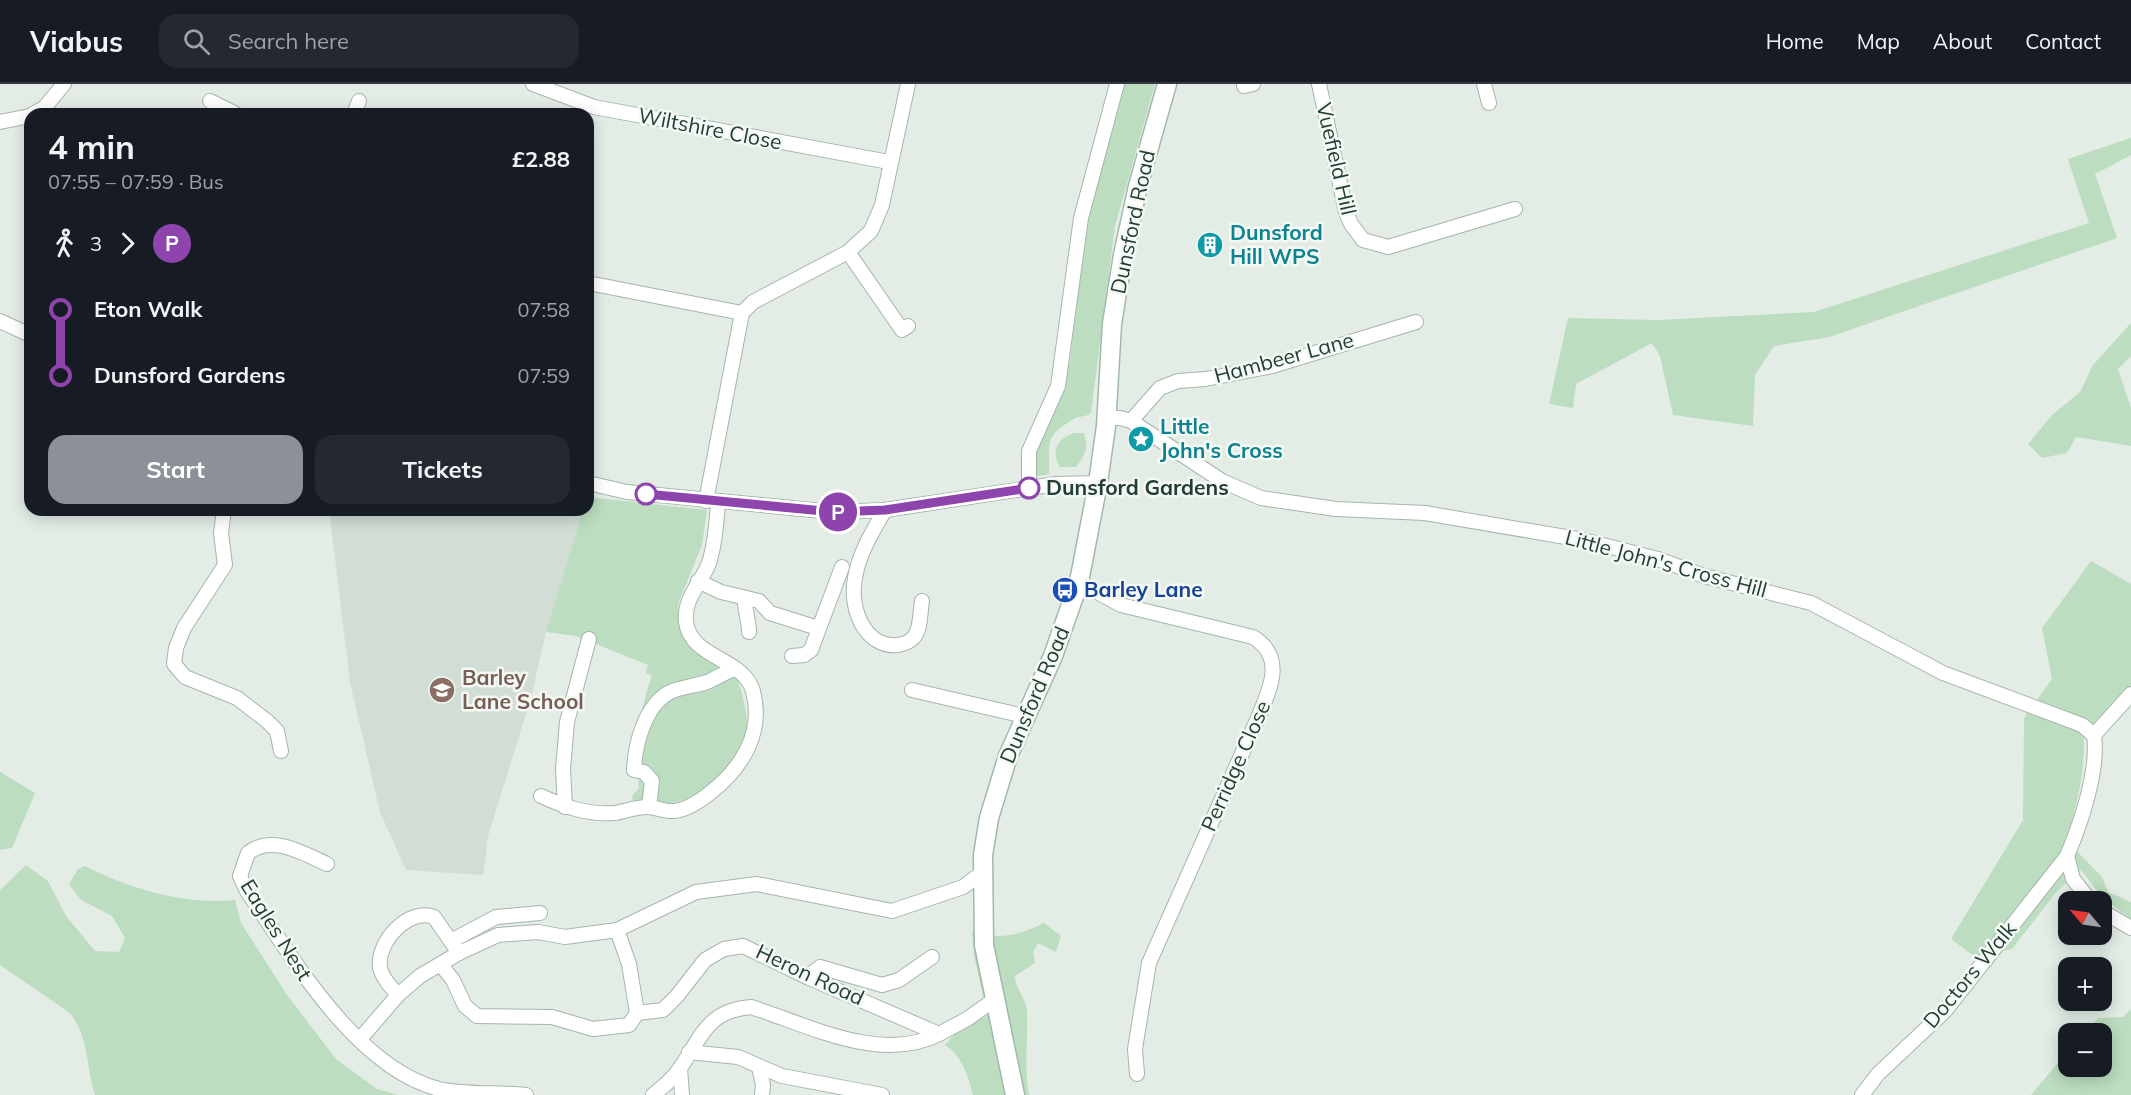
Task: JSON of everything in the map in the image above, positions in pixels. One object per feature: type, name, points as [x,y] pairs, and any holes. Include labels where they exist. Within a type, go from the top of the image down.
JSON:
[{"type":"main road","name":"Dunsford Road","points":[[1015,1095],[984,945],[982,873],[989,819],[1008,756],[1024,716],[1053,656],[1078,582],[1098,483],[1106,418],[1112,324],[1123,255],[1167,84]]},
{"type":"street","points":[[44,108],[64,84]]},
{"type":"street","points":[[541,796],[565,807],[595,813],[649,807],[675,811],[701,800],[730,776],[746,755],[753,735],[755,701],[752,688],[736,669],[711,655],[689,634],[686,609],[711,557],[712,501],[742,314],[753,302],[848,252],[863,241],[878,219],[908,84]]},
{"type":"street","points":[[1029,488],[1029,451],[1058,386],[1081,218],[1117,84]]},
{"type":"street","name":"Vuefield Hill","points":[[1319,84],[1346,212],[1351,224],[1363,240],[1388,247],[1489,210],[1515,209]]},
{"type":"street","points":[[1484,84],[1489,103]]},
{"type":"street","name":"Wiltshire Close","points":[[529,88],[594,107],[890,162]]},
{"type":"street","points":[[210,101],[224,108]]},
{"type":"street","points":[[0,122],[24,117]]},
{"type":"street","points":[[848,252],[900,331]]},
{"type":"street","points":[[594,284],[742,314]]},
{"type":"street","points":[[0,321],[24,332]]},
{"type":"street","name":"Hambeer Lane","points":[[1131,422],[1160,388],[1178,381],[1206,379],[1272,366],[1416,322]]},
{"type":"street","name":"Little John's Cross Hill","points":[[1106,418],[1120,418],[1131,422],[1222,481],[1261,498],[1336,509],[1425,513],[1583,540],[1658,560],[1704,576],[1811,603],[1943,673],[2082,725],[2094,735]]},
{"type":"street","points":[[594,484],[627,492],[834,512],[885,510],[1029,488],[1098,483]]},
{"type":"street","points":[[885,510],[862,551],[856,572],[854,595],[856,613],[873,640],[881,645],[904,644],[914,639],[918,630],[922,601]]},
{"type":"street","points":[[223,516],[221,533],[225,565],[184,628],[176,648],[174,664],[185,677],[237,698],[267,721],[277,731],[280,751]]},
{"type":"street","points":[[792,656],[809,653],[842,567]]},
{"type":"street","points":[[698,581],[721,592],[759,601],[770,613],[818,628]]},
{"type":"street","name":"Perridge Close","points":[[1078,582],[1121,605],[1253,637],[1266,647],[1273,671],[1270,688],[1257,720],[1149,963],[1135,1049],[1137,1074]]},
{"type":"street","points":[[745,598],[744,611],[749,619],[749,632]]},
{"type":"street","points":[[565,807],[562,769],[567,722],[589,639]]},
{"type":"street","points":[[649,807],[652,781],[644,772],[634,770],[640,732],[654,708],[673,691],[736,669]]},
{"type":"street","points":[[912,690],[1024,716]]},
{"type":"street","points":[[2050,877],[2067,856],[2078,831],[2094,764],[2094,735],[2131,694]]},
{"type":"street","name":"Eagles Nest","points":[[327,864],[285,846],[260,845],[248,853],[240,876],[247,891],[323,1004],[360,1039]]},
{"type":"street","points":[[2067,856],[2073,879],[2082,891]]},
{"type":"street","points":[[455,947],[506,933],[538,932],[565,937],[617,930],[696,892],[757,884],[892,911],[963,887],[982,873]]},
{"type":"street","points":[[2050,877],[2073,879]]},
{"type":"street","name":"Doctors Walk","points":[[1862,1095],[1878,1074],[1945,1011],[2050,877]]},
{"type":"street","points":[[526,1095],[451,1092],[426,1085],[392,1066],[360,1039],[398,995],[420,976],[441,965],[455,947],[496,917],[540,913]]},
{"type":"street","points":[[398,995],[383,978],[380,958],[394,931],[401,924],[427,914],[434,917],[455,947]]},
{"type":"street","points":[[2112,917],[2131,928]]},
{"type":"street","points":[[617,930],[629,964],[638,1013]]},
{"type":"street","name":"Heron Road","points":[[441,965],[453,981],[465,1006],[477,1016],[552,1017],[578,1026],[599,1029],[629,1025],[638,1013],[663,1010],[705,960],[724,948],[743,946],[752,948],[807,977],[939,1034]]},
{"type":"street","points":[[807,977],[820,967],[882,985],[899,980],[932,957]]},
{"type":"street","points":[[653,1095],[680,1068],[699,1035],[711,1021],[740,1008],[751,1008],[831,1033],[876,1044],[915,1044],[939,1034],[994,1000]]},
{"type":"street","points":[[689,1052],[738,1057],[782,1076],[882,1095]]},
{"type":"street","points":[[759,1067],[764,1085],[762,1095]]},
{"type":"street","points":[[680,1068],[682,1095]]},
{"type":"shaded area","name":"Barley Lane School","points":[[330,516],[581,516],[546,632],[531,698],[488,836],[483,875],[406,870],[380,812],[350,682]]},
{"type":"green space","points":[[1122,84],[1155,84],[1115,226],[1091,413],[1076,418],[1057,431],[1050,441],[1049,474],[1038,476],[1033,473],[1035,446],[1050,423],[1070,362],[1083,238]]},
{"type":"green space","points":[[2131,138],[2131,155],[2095,174],[2117,238],[1829,337],[1774,346],[1755,375],[1753,426],[1673,415],[1660,356],[1652,343],[1576,384],[1573,408],[1549,404],[1568,318],[1658,320],[1814,312],[2089,223],[2068,159]]},
{"type":"green space","points":[[2131,323],[2131,356],[2118,369],[2131,408],[2131,446],[2076,437],[2067,453],[2042,458],[2028,444],[2051,416],[2080,392],[2093,365]]},
{"type":"green space","points":[[1075,433],[1084,433],[1086,448],[1084,455],[1076,467],[1060,467],[1056,456],[1057,446],[1064,438]]},
{"type":"green space","points":[[594,498],[707,510],[702,545],[678,604],[679,619],[682,630],[694,645],[722,663],[736,676],[745,705],[747,727],[746,742],[741,751],[710,785],[690,797],[661,804],[633,802],[632,796],[639,788],[638,745],[641,717],[652,676],[646,673],[648,665],[576,636],[546,632],[581,516],[594,516]]},
{"type":"green space","points":[[2091,561],[2131,584],[2131,687],[2084,736],[2080,789],[2066,840],[2102,877],[2108,891],[2097,891],[2081,870],[2057,891],[2012,949],[2003,951],[1990,968],[1951,939],[2023,820],[2024,718],[2052,679],[2042,628]]},
{"type":"green space","points":[[0,772],[35,793],[12,848],[0,850]]},
{"type":"green space","points":[[26,865],[48,881],[66,916],[95,951],[119,952],[125,938],[112,916],[81,900],[69,884],[78,869],[85,866],[120,882],[158,894],[197,900],[235,900],[241,923],[287,995],[336,1059],[377,1089],[398,1095],[95,1095],[81,1032],[70,1013],[0,965],[0,890]]},
{"type":"green space","points":[[2112,894],[2131,902],[2131,919],[2112,905]]},
{"type":"green space","points":[[1044,923],[1061,936],[1056,952],[1038,943],[1033,952],[1035,963],[1015,976],[1027,1011],[1026,1063],[1029,1095],[973,1095],[960,1060],[945,1045],[958,1030],[987,1016],[974,955],[972,931],[991,936],[1009,935]]},
{"type":"green space","points":[[2131,1009],[2131,1095],[2031,1095],[2058,1063],[2058,1077],[2112,1077],[2112,1023],[2093,1023],[2098,1018],[2123,1017]]},
{"type":"bus line","name":"P","points":[[646,494],[834,512],[885,510],[1029,488]]},
{"type":"place","name":"Dunsford Hill WPS","points":[[1210,245]]},
{"type":"place","name":"Little John's Cross","points":[[1141,439]]},
{"type":"place","name":"Dunsford Gardens","points":[[1029,488]]},
{"type":"place","name":"Barley Lane","points":[[1065,590]]},
{"type":"place","name":"Barley Lane School","points":[[442,690]]}]
